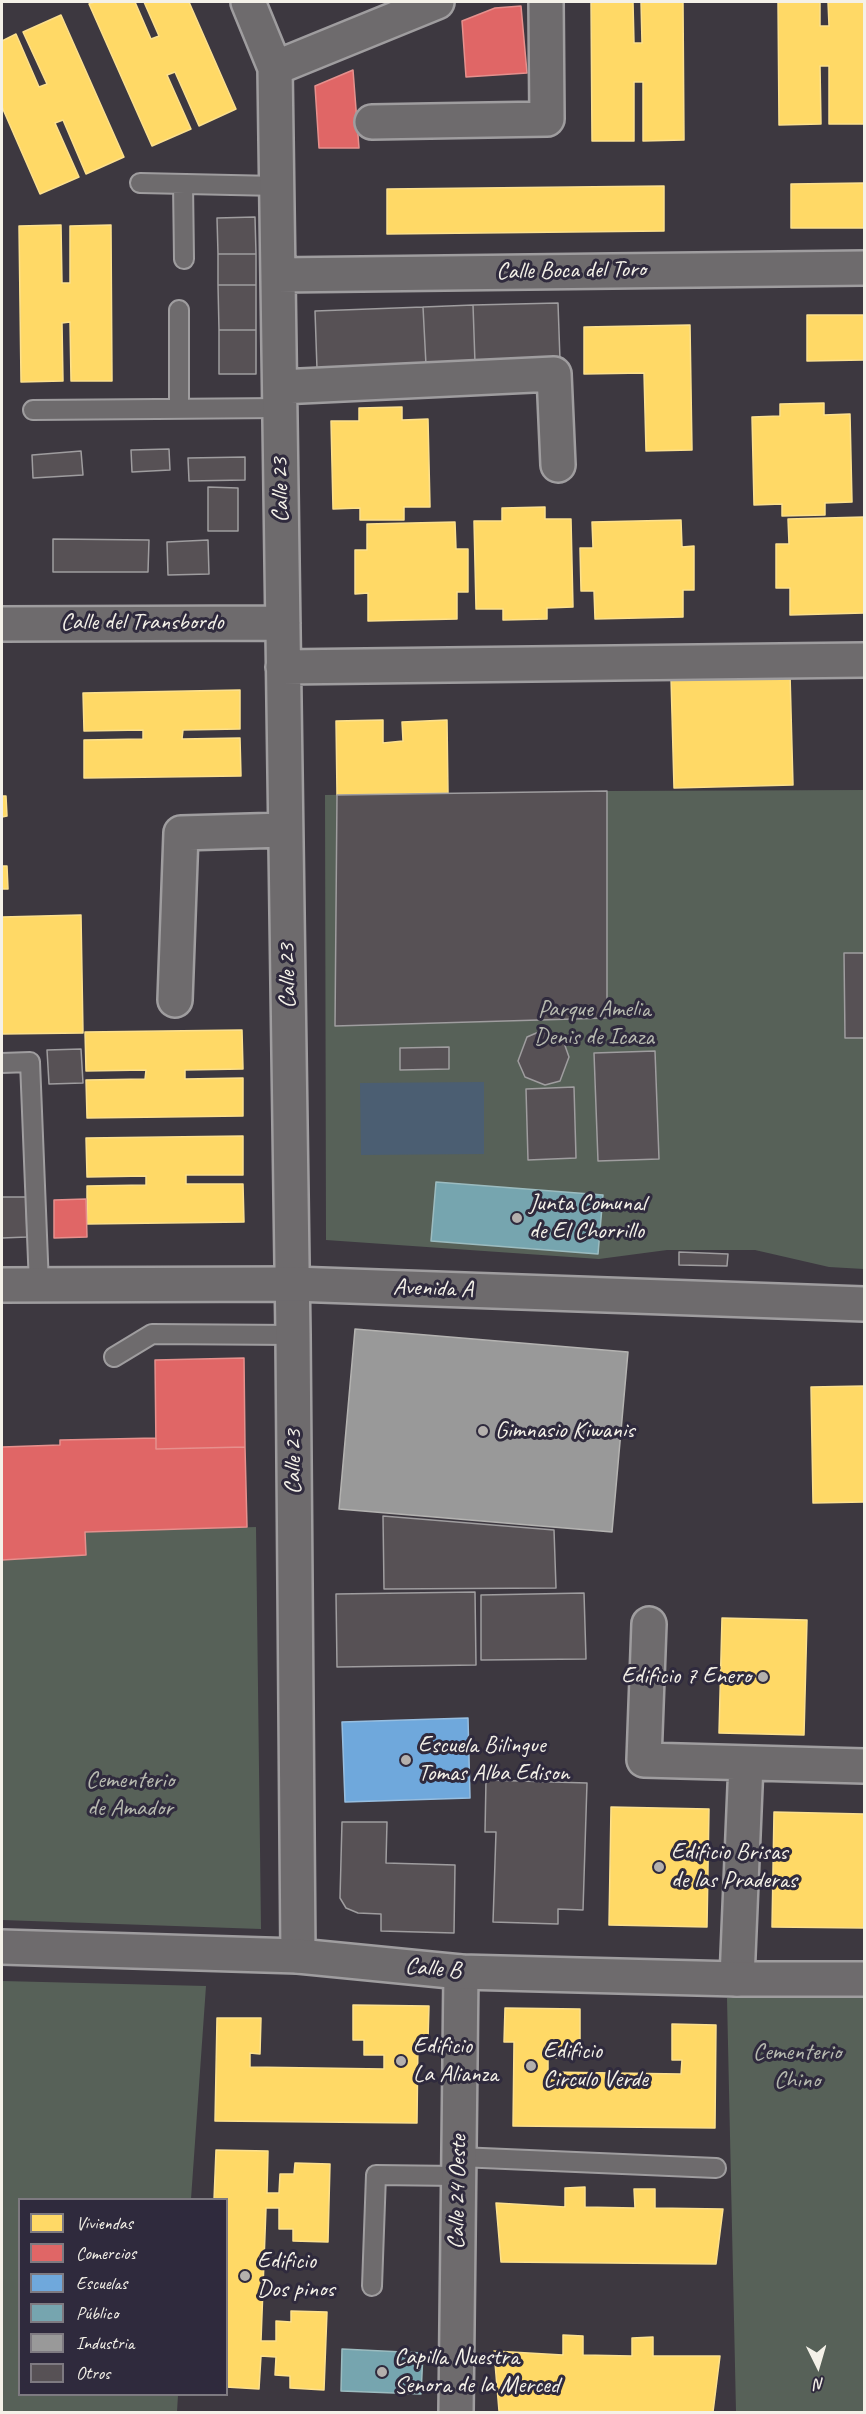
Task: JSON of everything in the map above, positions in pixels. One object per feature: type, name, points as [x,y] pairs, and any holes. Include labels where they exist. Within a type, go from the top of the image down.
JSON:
[{"type":"street","name":"Calle 23","points":[[248,2],[275,68],[293,1284],[298,1956]]},
{"type":"street","points":[[275,68],[437,2]]},
{"type":"street","points":[[372,122],[547,118],[546,2]]},
{"type":"street","name":"Calle Boca del Toro","points":[[278,275],[864,268]]},
{"type":"street","points":[[280,397],[554,374],[558,465]]},
{"type":"street","name":"Calle del Transbordo","points":[[2,624],[283,622]]},
{"type":"street","points":[[283,667],[864,660]]},
{"type":"street","points":[[175,1000],[181,833],[285,830]]},
{"type":"street","name":"Avenida A","points":[[2,1285],[293,1284],[864,1304]]},
{"type":"street","points":[[649,1624],[644,1760],[864,1766]]},
{"type":"street","points":[[737,1979],[746,1763]]},
{"type":"street","name":"Calle B","points":[[2,1947],[298,1956],[461,1972],[737,1979],[864,1978]]},
{"type":"street","name":"Calle 24 Oeste","points":[[456,2412],[461,1972]]},
{"type":"lane","points":[[140,183],[277,186]]},
{"type":"lane","points":[[183,184],[184,259]]},
{"type":"lane","points":[[179,310],[179,409]]},
{"type":"lane","points":[[33,410],[179,409],[280,397]]},
{"type":"lane","points":[[2,1064],[30,1062],[39,1285]]},
{"type":"lane","points":[[114,1357],[152,1334],[293,1335]]},
{"type":"lane","points":[[372,2286],[376,2175],[458,2167],[716,2168]]},
{"type":"green space","name":"Parque Amelia Denis de Icaza","points":[[864,790],[864,1269],[829,1267],[755,1250],[667,1250],[599,1259],[326,1240],[325,795]]},
{"type":"green space","name":"Cementerio de Amador","points":[[256,1527],[261,1929],[2,1920],[2,1560],[86,1555],[85,1532]]},
{"type":"green space","points":[[2,1981],[206,1986],[191,2198],[18,2198],[18,2396],[178,2396],[177,2412],[2,2412]]},
{"type":"green space","name":"Cementerio Chino","points":[[727,1998],[864,1998],[864,2412],[736,2412]]},
{"type":"water","points":[[484,1082],[484,1154],[361,1155],[360,1083]]},
{"type":"building: Viviendas","points":[[135,2],[151,39],[159,36],[144,2],[189,2],[236,109],[199,126],[175,72],[167,75],[191,129],[152,146],[89,4]]},
{"type":"building: Viviendas","points":[[591,2],[633,2],[634,43],[642,43],[641,2],[683,2],[684,140],[643,141],[643,82],[634,82],[634,141],[592,141]]},
{"type":"building: Viviendas","points":[[778,2],[820,2],[820,26],[829,26],[828,2],[864,2],[864,124],[829,124],[829,66],[820,66],[821,124],[779,125]]},
{"type":"building: Viviendas","points":[[61,15],[124,157],[86,174],[63,120],[55,123],[79,177],[40,194],[2,107],[2,41],[16,34],[39,87],[47,84],[23,32]]},
{"type":"building: Viviendas","points":[[864,183],[864,228],[791,228],[791,184]]},
{"type":"building: Viviendas","points":[[664,186],[664,231],[387,234],[387,189]]},
{"type":"building: Viviendas","points":[[61,225],[62,283],[70,283],[70,226],[111,225],[112,381],[71,381],[70,322],[62,323],[63,381],[21,382],[19,226]]},
{"type":"building: Viviendas","points":[[807,315],[864,315],[864,360],[807,361]]},
{"type":"building: Viviendas","points":[[690,325],[692,450],[646,451],[644,373],[584,374],[584,327]]},
{"type":"building: Viviendas","points":[[824,403],[824,415],[850,414],[852,502],[825,503],[825,515],[782,516],[782,504],[754,505],[752,417],[780,416],[780,404]]},
{"type":"building: Viviendas","points":[[402,407],[402,420],[428,419],[430,507],[404,507],[404,520],[360,520],[360,508],[333,509],[331,421],[359,421],[359,408]]},
{"type":"building: Viviendas","points":[[545,507],[545,519],[571,519],[573,607],[547,608],[547,619],[503,620],[503,609],[476,609],[474,521],[502,521],[502,508]]},
{"type":"building: Viviendas","points":[[864,517],[864,613],[790,615],[790,588],[776,588],[776,544],[789,544],[788,519]]},
{"type":"building: Viviendas","points":[[681,520],[682,547],[694,546],[694,590],[683,590],[683,617],[595,619],[594,591],[581,591],[580,548],[593,548],[592,522]]},
{"type":"building: Viviendas","points":[[455,522],[456,549],[468,549],[468,592],[457,592],[457,619],[368,621],[368,593],[355,594],[355,550],[367,550],[367,524]]},
{"type":"building: Viviendas","points":[[790,674],[793,785],[674,788],[671,678]]},
{"type":"building: Viviendas","points":[[240,690],[240,729],[183,730],[182,739],[240,738],[241,776],[84,778],[84,740],[143,739],[143,730],[84,731],[83,693]]},
{"type":"building: Viviendas","points":[[383,720],[383,743],[403,741],[402,722],[447,720],[448,793],[337,795],[336,721]]},
{"type":"building: Viviendas","points":[[2,796],[6,796],[7,816],[2,817]]},
{"type":"building: Viviendas","points":[[2,866],[7,866],[8,889],[2,889]]},
{"type":"building: Viviendas","points":[[81,915],[83,1033],[2,1034],[2,917]]},
{"type":"building: Viviendas","points":[[242,1030],[243,1069],[185,1070],[185,1079],[243,1078],[243,1116],[87,1118],[86,1080],[145,1079],[146,1070],[86,1071],[85,1032]]},
{"type":"building: Viviendas","points":[[243,1136],[243,1175],[186,1175],[186,1184],[243,1184],[244,1222],[87,1224],[87,1186],[146,1185],[146,1176],[87,1177],[86,1138]]},
{"type":"building: Viviendas","points":[[864,1386],[864,1502],[813,1503],[811,1387]]},
{"type":"building: Viviendas","name":"Edificio 7 Enero","points":[[722,1618],[807,1620],[804,1735],[719,1733]]},
{"type":"building: Viviendas","name":"Edificio Brisas de las Praderas","points":[[611,1807],[709,1809],[707,1927],[609,1925]]},
{"type":"building: Viviendas","points":[[774,1812],[864,1814],[864,1928],[772,1927]]},
{"type":"building: Viviendas","name":"Edificio La Alianza","points":[[353,2005],[429,2006],[428,2040],[418,2040],[417,2123],[215,2121],[217,2018],[261,2018],[260,2054],[250,2053],[250,2067],[384,2069],[384,2055],[364,2055],[364,2040],[353,2040]]},
{"type":"building: Viviendas","name":"Edificio Circulo Verde","points":[[505,2008],[580,2009],[580,2044],[568,2044],[568,2058],[548,2058],[548,2072],[681,2074],[682,2060],[672,2060],[672,2024],[716,2025],[715,2128],[513,2126],[514,2042],[504,2042]]},
{"type":"building: Viviendas","name":"Edificio Dos pinos","points":[[216,2150],[268,2151],[267,2193],[279,2193],[280,2174],[294,2174],[295,2163],[330,2164],[328,2242],[293,2241],[293,2229],[279,2229],[279,2208],[266,2208],[261,2341],[276,2341],[276,2321],[291,2322],[291,2311],[327,2312],[324,2390],[290,2388],[290,2376],[275,2375],[276,2357],[261,2356],[259,2389],[228,2387],[228,2198],[214,2198]]},
{"type":"building: Viviendas","points":[[585,2187],[585,2207],[635,2208],[634,2189],[655,2189],[655,2208],[723,2209],[716,2264],[501,2262],[496,2203],[565,2207],[565,2188]]},
{"type":"building: Viviendas","points":[[563,2335],[583,2336],[583,2355],[632,2356],[632,2338],[653,2337],[653,2356],[720,2356],[713,2412],[499,2411],[494,2351],[563,2355]]},
{"type":"building: Comercios","points":[[521,6],[527,73],[466,77],[462,21],[495,8]]},
{"type":"building: Comercios","points":[[353,70],[359,148],[319,148],[315,86]]},
{"type":"building: Comercios","points":[[86,1199],[87,1237],[54,1238],[54,1200]]},
{"type":"building: Comercios","points":[[244,1358],[245,1447],[156,1449],[155,1360]]},
{"type":"building: Comercios","points":[[156,1438],[156,1449],[245,1447],[247,1527],[85,1532],[86,1555],[2,1560],[2,1447],[60,1445],[60,1440]]},
{"type":"building: Escuelas","name":"Escuela Bilingue Tomas Alba Edison","points":[[468,1718],[470,1798],[345,1802],[342,1722]]},
{"type":"building: Público","name":"Junta Comunal de El Chorrillo","points":[[436,1182],[603,1195],[598,1254],[431,1241]]},
{"type":"building: Público","name":"Capilla Nuestra Senora de la Merced","points":[[342,2349],[423,2353],[421,2394],[341,2391]]},
{"type":"building: Industria","name":"Gimnasio Kiwanis","points":[[355,1329],[628,1352],[612,1532],[339,1509]]},
{"type":"building: Otros","points":[[255,217],[256,254],[218,254],[217,218]]},
{"type":"building: Otros","points":[[218,254],[256,254],[256,285],[218,285]]},
{"type":"building: Otros","points":[[218,285],[256,285],[256,330],[219,330]]},
{"type":"building: Otros","points":[[558,303],[560,360],[475,363],[473,305]]},
{"type":"building: Otros","points":[[473,305],[475,363],[426,365],[423,307]]},
{"type":"building: Otros","points":[[423,307],[426,365],[317,369],[315,311]]},
{"type":"building: Otros","points":[[219,330],[256,330],[256,374],[219,374]]},
{"type":"building: Otros","points":[[169,449],[170,470],[132,472],[131,450]]},
{"type":"building: Otros","points":[[81,451],[83,475],[33,478],[32,455]]},
{"type":"building: Otros","points":[[245,457],[245,480],[189,481],[188,458]]},
{"type":"building: Otros","points":[[208,487],[238,488],[238,531],[208,531]]},
{"type":"building: Otros","points":[[53,539],[149,540],[148,572],[53,572]]},
{"type":"building: Otros","points":[[208,540],[209,574],[168,575],[167,542]]},
{"type":"building: Otros","points":[[607,791],[607,1018],[335,1026],[337,795]]},
{"type":"building: Otros","points":[[844,953],[864,953],[864,1038],[845,1038]]},
{"type":"building: Otros","points":[[541,1031],[563,1040],[569,1057],[560,1081],[545,1085],[525,1077],[518,1061],[527,1037]]},
{"type":"building: Otros","points":[[449,1047],[449,1069],[400,1070],[400,1048]]},
{"type":"building: Otros","points":[[81,1049],[83,1083],[49,1084],[47,1050]]},
{"type":"building: Otros","points":[[655,1051],[659,1159],[598,1161],[594,1053]]},
{"type":"building: Otros","points":[[574,1087],[576,1158],[528,1160],[526,1089]]},
{"type":"building: Otros","points":[[2,1197],[26,1197],[27,1237],[2,1238]]},
{"type":"building: Otros","points":[[679,1252],[728,1254],[727,1266],[679,1265]]},
{"type":"building: Otros","points":[[383,1516],[554,1530],[556,1588],[384,1589]]},
{"type":"building: Otros","points":[[475,1592],[476,1665],[337,1667],[336,1594]]},
{"type":"building: Otros","points":[[584,1593],[586,1659],[481,1660],[481,1595]]},
{"type":"building: Otros","points":[[486,1780],[587,1783],[583,1910],[558,1909],[558,1924],[493,1922],[496,1832],[485,1832]]},
{"type":"building: Otros","points":[[342,1822],[387,1822],[386,1863],[455,1865],[454,1933],[381,1931],[381,1914],[358,1913],[346,1908],[340,1898]]},
{"type":"place","name":"Junta Comunal de El Chorrillo","points":[[517,1218]]},
{"type":"place","name":"Gimnasio Kiwanis","points":[[483,1431]]},
{"type":"place","name":"Edificio 7 Enero","points":[[763,1677]]},
{"type":"place","name":"Escuela Bilingue Tomas Alba Edison","points":[[406,1760]]},
{"type":"place","name":"Edificio Brisas de las Praderas","points":[[659,1867]]},
{"type":"place","name":"Edificio La Alianza","points":[[401,2061]]},
{"type":"place","name":"Edificio Circulo Verde","points":[[531,2066]]},
{"type":"place","name":"Edificio Dos pinos","points":[[245,2276]]},
{"type":"place","name":"Capilla Nuestra Senora de la Merced","points":[[382,2372]]}]
